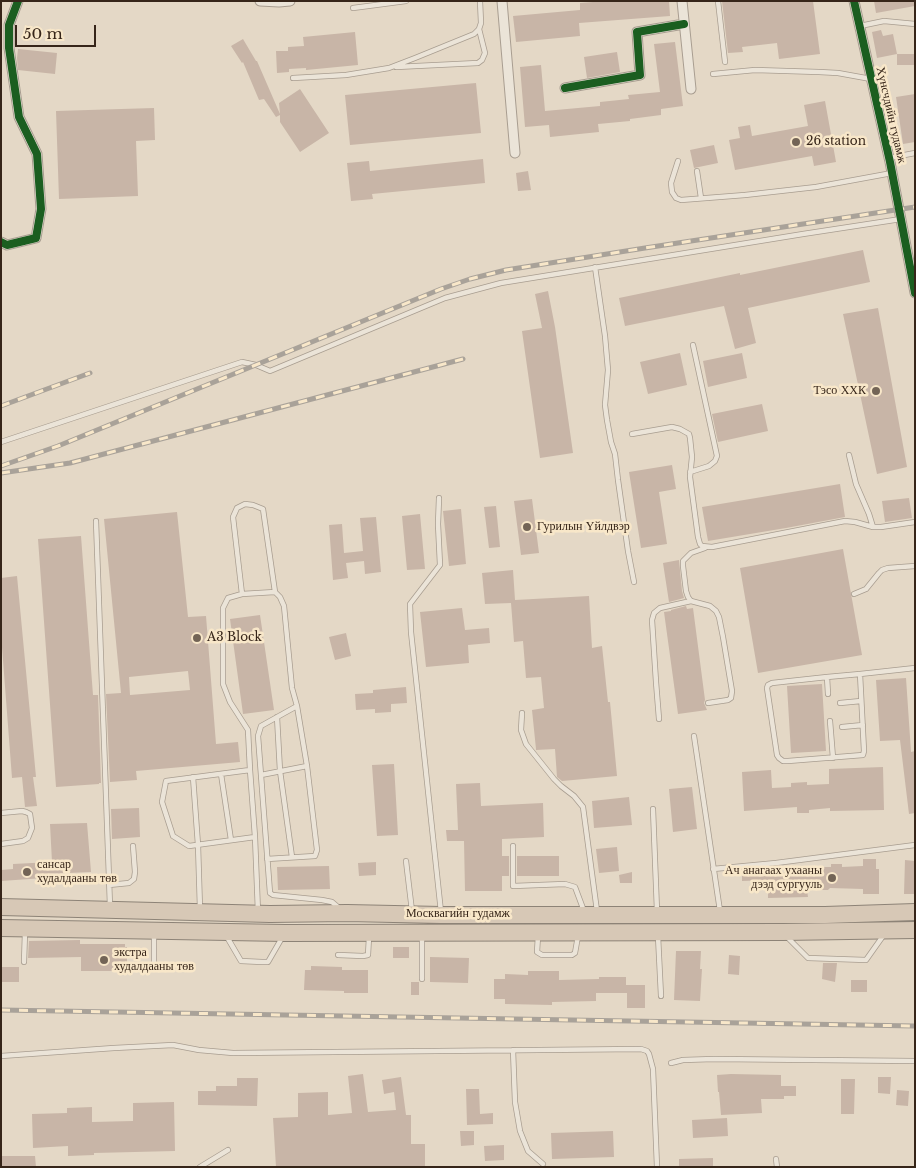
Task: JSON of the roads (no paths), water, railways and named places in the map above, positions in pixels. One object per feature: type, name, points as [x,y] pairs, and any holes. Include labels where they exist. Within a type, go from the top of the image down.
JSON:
[{"type":"highway","name":"Москвагийн гудамж","points":[[1,908],[258,914],[441,915],[825,915],[915,912]]},
{"type":"highway","name":"Москвагийн гудамж","points":[[1,928],[285,933],[915,930]]},
{"type":"street","points":[[1,242],[7,245],[36,238],[41,208],[37,154],[19,117],[9,48],[9,25],[18,1]]},
{"type":"street","points":[[260,1],[290,1]]},
{"type":"street","points":[[502,1],[515,152]]},
{"type":"street","points":[[682,1],[691,89]]},
{"type":"street","name":"Хүнсчдийн гудамж","points":[[854,1],[901,219],[911,251],[915,293]]},
{"type":"street","points":[[565,88],[640,75],[637,32],[684,24]]},
{"type":"lane","points":[[354,8],[406,1]]},
{"type":"lane","points":[[293,78],[346,75],[390,68],[478,63],[482,60],[485,53],[480,29],[480,1]]},
{"type":"lane","points":[[718,1],[725,62]]},
{"type":"lane","points":[[860,26],[884,21],[915,24]]},
{"type":"lane","points":[[390,68],[474,34],[480,29]]},
{"type":"lane","points":[[713,74],[755,70],[819,72],[838,73],[871,79]]},
{"type":"lane","points":[[889,158],[915,153]]},
{"type":"lane","points":[[678,161],[671,182],[672,192],[676,198],[681,200],[816,187],[892,173]]},
{"type":"lane","points":[[697,171],[702,198]]},
{"type":"lane","points":[[1,442],[242,362],[256,365],[270,372],[445,298],[501,282],[901,219]]},
{"type":"lane","points":[[595,268],[608,370],[605,405],[611,442],[615,454],[634,582]]},
{"type":"lane","points":[[690,472],[709,466],[715,461],[717,456],[693,345]]},
{"type":"lane","points":[[632,434],[672,427],[689,434],[692,457],[690,472],[698,537],[700,544],[706,547]]},
{"type":"lane","points":[[850,455],[856,484],[873,527]]},
{"type":"lane","points":[[439,498],[440,565],[410,604],[411,632],[441,915]]},
{"type":"lane","points":[[242,594],[233,517],[237,508],[245,504],[262,509],[274,592],[280,597],[284,606],[292,688],[297,706],[307,766],[317,850],[315,856],[267,858]]},
{"type":"lane","points":[[96,521],[110,911]]},
{"type":"lane","points":[[691,601],[686,591],[683,561],[691,553],[706,547],[845,521],[873,527],[915,522]]},
{"type":"lane","points":[[854,594],[866,589],[882,570],[915,566]]},
{"type":"lane","points":[[258,914],[248,730],[230,702],[223,684],[223,608],[228,598],[242,594],[274,592]]},
{"type":"lane","points":[[659,719],[652,620],[654,613],[660,608],[691,601],[710,606],[716,611],[723,637],[732,691],[731,698],[728,700],[708,703]]},
{"type":"lane","points":[[860,674],[863,755],[788,761],[783,761],[779,758],[768,685],[772,683],[915,668]]},
{"type":"lane","points":[[827,677],[828,694]]},
{"type":"lane","points":[[840,702],[861,700]]},
{"type":"lane","points":[[297,706],[261,726],[258,736],[270,893],[332,902],[347,913]]},
{"type":"lane","points":[[522,713],[521,730],[526,744],[554,779],[574,796],[583,807],[591,915]]},
{"type":"lane","points":[[277,717],[280,771],[292,858]]},
{"type":"lane","points":[[830,721],[833,758]]},
{"type":"lane","points":[[842,727],[863,724]]},
{"type":"lane","points":[[694,736],[720,915]]},
{"type":"lane","points":[[261,775],[307,766]]},
{"type":"lane","points":[[250,770],[166,781],[162,802],[173,836],[188,846],[255,838]]},
{"type":"lane","points":[[221,774],[231,840]]},
{"type":"lane","points":[[193,777],[200,913]]},
{"type":"lane","points":[[653,808],[657,915]]},
{"type":"lane","points":[[1,813],[26,812],[30,814],[32,828],[28,838],[23,842],[1,844]]},
{"type":"lane","points":[[714,869],[795,861],[915,845]]},
{"type":"lane","points":[[109,884],[129,882],[134,879],[136,872],[133,846]]},
{"type":"lane","points":[[513,846],[513,886],[565,884],[575,887],[591,915]]},
{"type":"lane","points":[[406,861],[412,914]]},
{"type":"lane","points":[[24,962],[25,928]]},
{"type":"lane","points":[[154,930],[154,968]]},
{"type":"lane","points":[[783,932],[808,958],[866,960],[886,930]]},
{"type":"lane","points":[[224,931],[241,962],[268,962],[285,933]]},
{"type":"lane","points":[[658,932],[661,996]]},
{"type":"lane","points":[[338,955],[368,955],[369,933]]},
{"type":"lane","points":[[422,933],[422,979]]},
{"type":"lane","points":[[538,933],[537,952],[542,955],[572,956],[575,954],[578,933]]},
{"type":"lane","points":[[1,1056],[173,1045],[199,1050],[233,1053],[641,1049],[647,1051],[653,1069],[657,1167]]},
{"type":"lane","points":[[513,1050],[515,1102],[520,1131],[528,1151],[543,1164]]},
{"type":"lane","points":[[671,1063],[682,1060],[714,1059],[915,1061]]},
{"type":"lane","points":[[200,1167],[228,1150]]},
{"type":"lane","points":[[776,1159],[777,1167]]},
{"type":"railway","points":[[1,466],[58,446],[441,289],[470,279],[506,270],[915,207]]},
{"type":"railway","points":[[1,473],[70,463],[463,359]]},
{"type":"railway","points":[[1,406],[90,373]]},
{"type":"railway","points":[[1,1010],[915,1026]]},
{"type":"place","name":"26 station","points":[[796,142]]},
{"type":"place","name":"Тэсо ХХК","points":[[876,391]]},
{"type":"place","name":"Гурилын Үйлдвэр","points":[[527,527]]},
{"type":"place","name":"A3 Block","points":[[197,638]]},
{"type":"place","name":"сансар худалдааны төв","points":[[27,872]]},
{"type":"place","name":"Ач анагаах ухааны дээд сургууль","points":[[832,878]]},
{"type":"place","name":"экстра худалдааны төв","points":[[104,960]]}]
